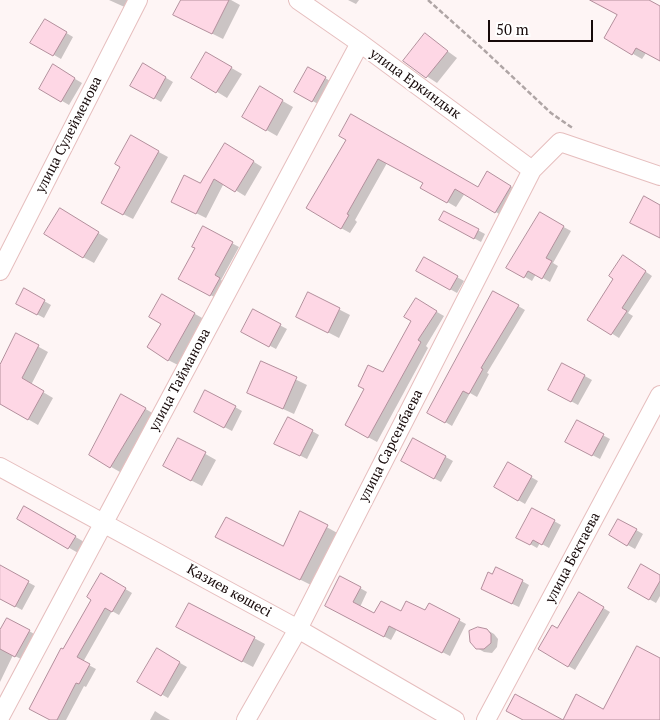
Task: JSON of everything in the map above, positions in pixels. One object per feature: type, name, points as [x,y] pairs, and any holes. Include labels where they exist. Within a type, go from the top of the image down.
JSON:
[{"type":"street","name":"улица Сулейменова","points":[[0,271],[138,0]]},
{"type":"street","name":"улица Еркиндык","points":[[298,0],[360,43],[532,170]]},
{"type":"street","name":"улица Тайманова","points":[[0,717],[360,43]]},
{"type":"street","name":"улица Сарсенбаева","points":[[246,720],[298,629],[532,170],[560,142],[660,176]]},
{"type":"street","name":"улица Бектаева","points":[[486,720],[660,395]]},
{"type":"street","name":"Қазиев көшесі","points":[[0,467],[298,629],[455,720]]},
{"type":"path","points":[[428,0],[550,113],[581,134]]},
{"type":"building","points":[[181,0],[229,0],[212,34],[173,15]]},
{"type":"building","points":[[590,0],[649,0],[660,6],[660,61],[636,48],[632,55],[604,38],[617,15]]},
{"type":"building","points":[[45,19],[67,32],[53,56],[30,43]]},
{"type":"building","points":[[425,33],[448,51],[426,78],[403,61]]},
{"type":"building","points":[[206,52],[232,67],[216,93],[191,78]]},
{"type":"building","points":[[143,63],[166,77],[154,99],[130,86]]},
{"type":"building","points":[[53,64],[75,78],[61,102],[39,89]]},
{"type":"building","points":[[308,67],[326,77],[312,102],[294,92]]},
{"type":"building","points":[[260,86],[283,100],[266,131],[242,117]]},
{"type":"building","points":[[351,114],[478,187],[487,171],[511,186],[495,213],[455,189],[447,203],[420,188],[423,183],[378,159],[347,214],[349,215],[341,229],[306,208],[346,140],[339,136]]},
{"type":"building","points":[[131,135],[159,151],[123,215],[101,203],[120,167],[115,164]]},
{"type":"building","points":[[225,143],[254,161],[235,192],[214,179],[196,214],[171,202],[184,175],[200,183]]},
{"type":"building","points":[[644,196],[660,205],[660,238],[630,223]]},
{"type":"building","points":[[60,208],[99,232],[83,258],[44,234]]},
{"type":"building","points":[[444,211],[479,229],[474,239],[439,220]]},
{"type":"building","points":[[540,212],[564,226],[546,258],[552,261],[542,279],[528,271],[524,278],[506,268]]},
{"type":"building","points":[[203,226],[233,242],[215,275],[220,278],[210,296],[178,279],[195,248],[192,247]]},
{"type":"building","points":[[623,255],[646,271],[622,308],[627,311],[611,335],[587,320],[613,279],[609,276]]},
{"type":"building","points":[[424,257],[458,276],[450,290],[416,271]]},
{"type":"building","points":[[24,288],[45,300],[37,315],[16,304]]},
{"type":"building","points":[[493,291],[519,305],[481,368],[483,369],[469,394],[463,391],[445,423],[427,413]]},
{"type":"building","points":[[308,292],[340,308],[328,333],[296,317]]},
{"type":"building","points":[[162,294],[195,313],[168,361],[147,347],[161,324],[149,317]]},
{"type":"building","points":[[416,298],[437,311],[418,340],[421,342],[368,438],[345,425],[364,389],[358,386],[368,365],[383,372],[411,321],[404,317]]},
{"type":"building","points":[[253,309],[281,324],[269,347],[241,332]]},
{"type":"building","points":[[16,333],[39,345],[22,378],[44,391],[28,420],[0,404],[0,365]]},
{"type":"building","points":[[261,361],[297,377],[283,409],[247,393]]},
{"type":"building","points":[[562,363],[585,375],[571,402],[548,390]]},
{"type":"building","points":[[205,390],[236,406],[224,428],[194,412]]},
{"type":"building","points":[[121,394],[146,408],[110,468],[89,455]]},
{"type":"building","points":[[288,417],[313,430],[300,456],[274,444]]},
{"type":"building","points":[[577,420],[604,434],[592,456],[565,442]]},
{"type":"building","points":[[178,438],[206,452],[191,481],[163,466]]},
{"type":"building","points":[[413,438],[446,456],[434,479],[401,461]]},
{"type":"building","points":[[508,462],[532,476],[518,501],[494,487]]},
{"type":"building","points":[[24,506],[76,536],[68,549],[17,519]]},
{"type":"building","points":[[532,508],[555,520],[542,545],[533,540],[530,545],[516,538]]},
{"type":"building","points":[[300,511],[328,525],[300,580],[215,537],[226,517],[283,546]]},
{"type":"building","points":[[618,519],[637,529],[627,546],[609,535]]},
{"type":"building","points":[[641,564],[660,575],[660,581],[649,600],[628,588]]},
{"type":"building","points":[[0,565],[29,581],[15,607],[0,599]]},
{"type":"building","points":[[496,567],[523,580],[512,604],[481,589],[488,572],[492,574]]},
{"type":"building","points":[[101,573],[126,588],[112,612],[105,608],[77,657],[90,664],[79,684],[76,683],[57,720],[50,720],[29,709],[61,648],[63,649],[91,600],[87,597]]},
{"type":"building","points":[[340,576],[361,587],[353,602],[374,613],[381,601],[401,611],[406,601],[425,610],[429,603],[460,619],[442,653],[389,626],[384,637],[325,606]]},
{"type":"building","points":[[579,592],[604,607],[568,667],[538,649],[552,625],[557,628]]},
{"type":"building","points":[[189,603],[255,637],[242,662],[176,627]]},
{"type":"building","points":[[7,618],[30,630],[15,657],[0,649],[0,630]]},
{"type":"building","points":[[478,627],[487,629],[491,634],[491,643],[484,649],[476,649],[470,642],[469,631]]},
{"type":"building","points":[[637,646],[660,658],[660,720],[563,720],[576,694],[603,709]]},
{"type":"building","points":[[157,648],[180,662],[161,696],[137,682]]},
{"type":"building","points":[[515,694],[563,720],[523,720],[506,711]]}]
